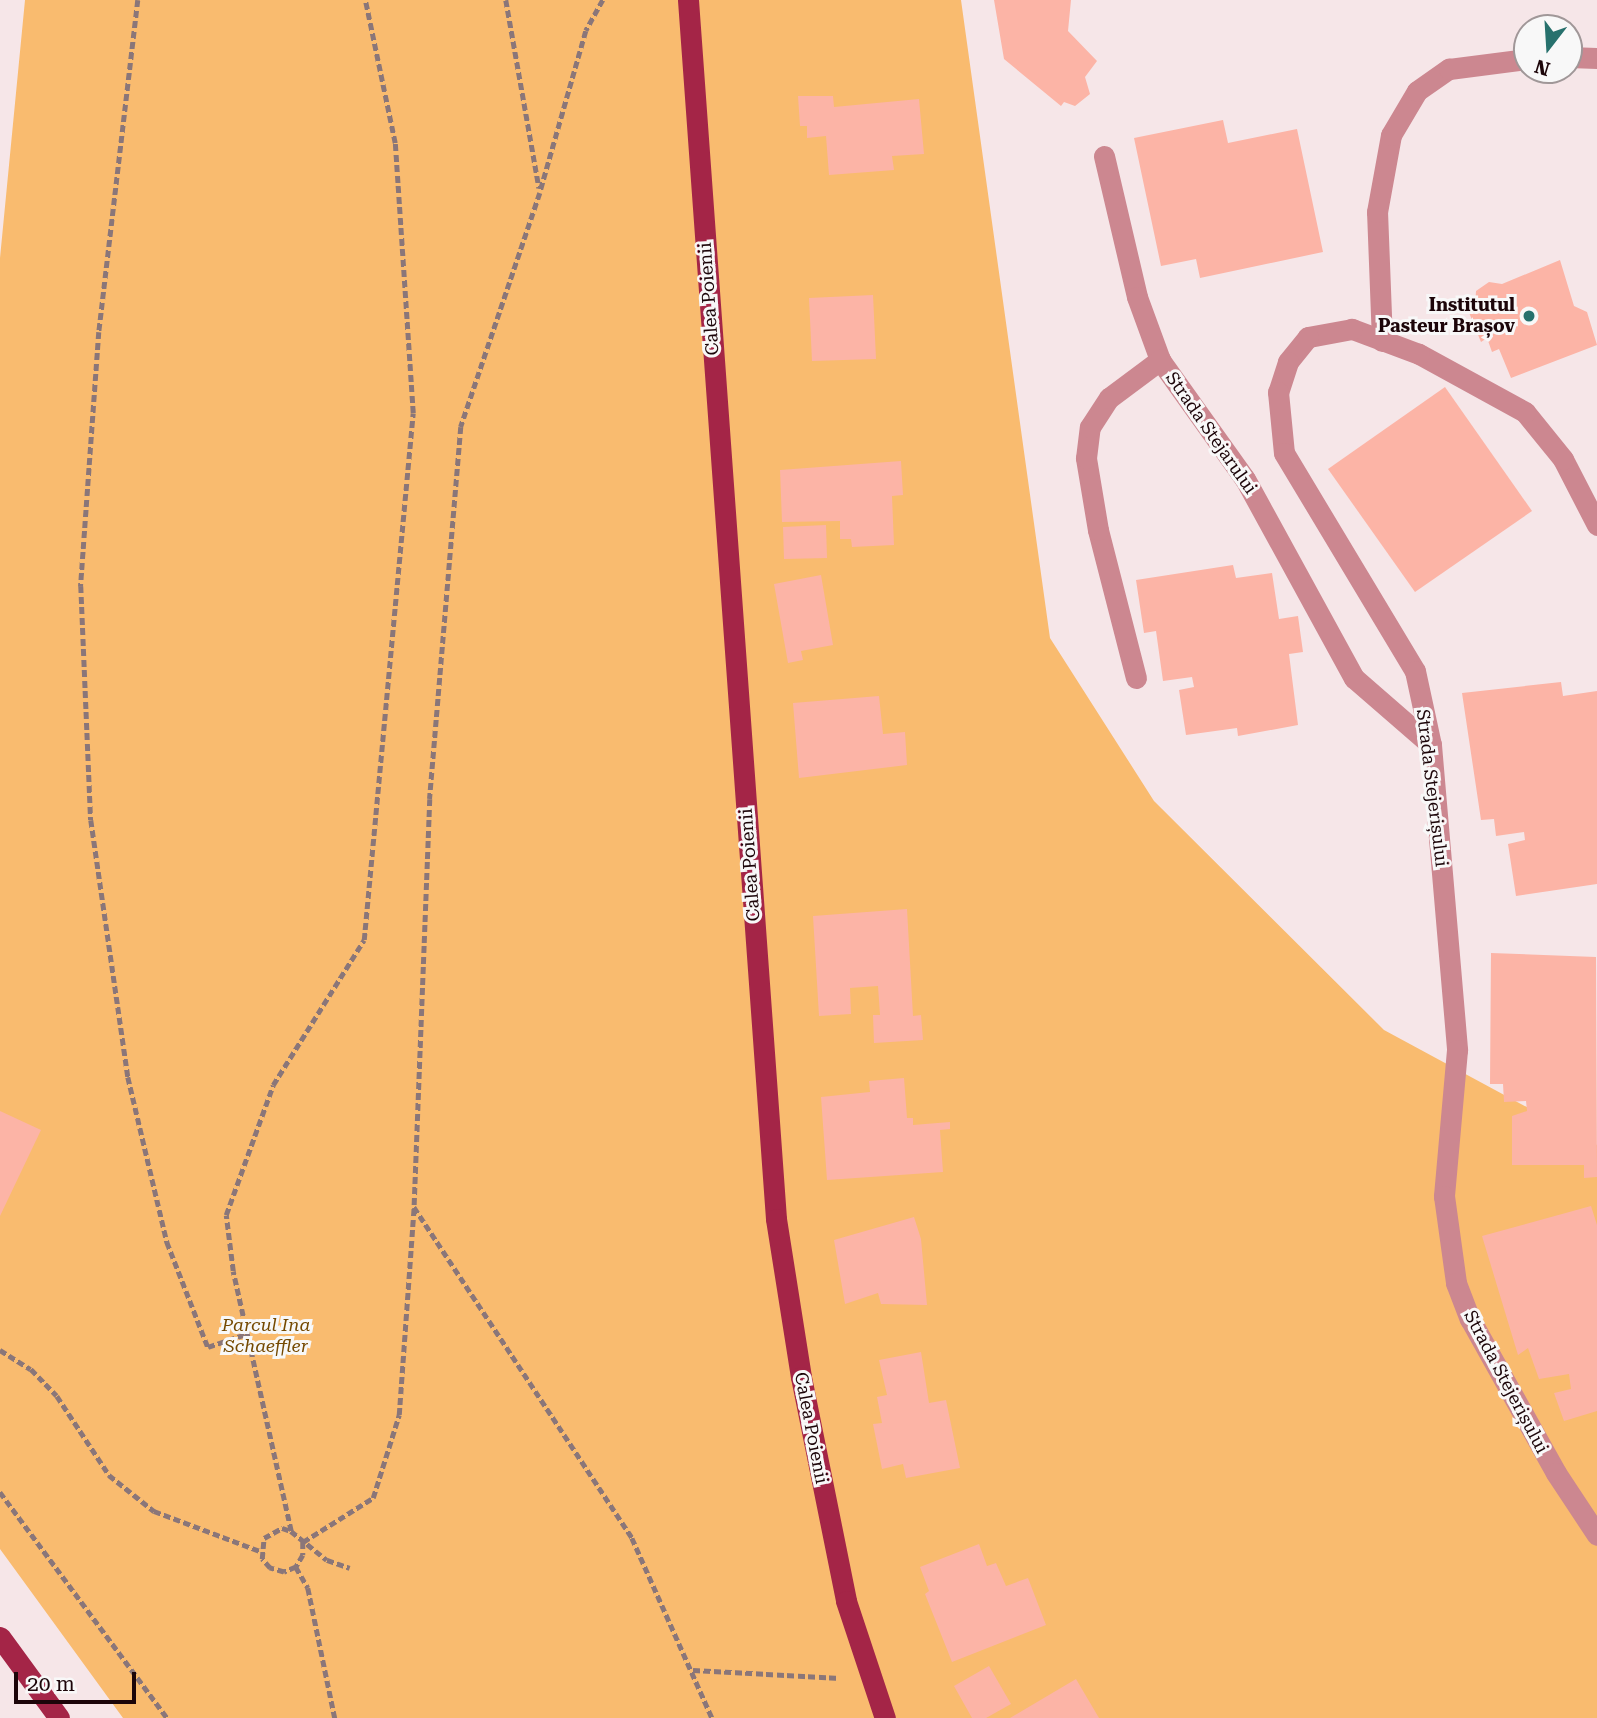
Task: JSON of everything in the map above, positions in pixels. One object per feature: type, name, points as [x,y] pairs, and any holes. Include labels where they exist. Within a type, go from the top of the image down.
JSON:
[{"type":"main road","name":"Calea Poienii","points":[[688,0],[776,1219],[801,1377],[846,1601],[885,1718]]},
{"type":"main road","points":[[0,1637],[59,1718]]},
{"type":"street","points":[[1382,341],[1377,212],[1391,135],[1417,91],[1449,69],[1513,61]]},
{"type":"street","name":"Strada Stejarului","points":[[1104,156],[1137,296],[1160,360],[1245,479],[1354,678],[1431,745]]},
{"type":"street","name":"Strada Stejerișului","points":[[1597,525],[1563,459],[1525,412],[1419,354],[1352,330],[1308,337],[1287,362],[1278,392],[1284,453],[1415,671],[1431,745],[1457,1050],[1444,1196],[1456,1283],[1470,1319],[1542,1450],[1597,1535]]},
{"type":"street","points":[[1136,678],[1098,530],[1086,457],[1090,427],[1109,398],[1160,360]]},
{"type":"path","points":[[138,0],[99,332],[81,586],[91,820],[128,1077],[167,1242],[208,1347],[249,1333]]},
{"type":"path","points":[[350,1568],[327,1560],[291,1531],[249,1333],[233,1271],[226,1215],[273,1085],[364,940],[413,413],[395,143],[365,0]]},
{"type":"path","points":[[506,0],[540,193]]},
{"type":"path","points":[[303,1542],[373,1498],[399,1415],[414,1207],[430,799],[461,427],[540,193],[586,31],[603,0]]},
{"type":"path","points":[[414,1207],[632,1538],[693,1670],[712,1718]]},
{"type":"path","points":[[0,1350],[40,1378],[57,1396],[108,1475],[154,1511],[260,1551],[270,1568],[284,1572],[296,1567],[303,1555],[303,1542]]},
{"type":"path","points":[[0,1492],[167,1718]]},
{"type":"path","points":[[260,1551],[271,1531],[291,1531]]},
{"type":"path","points":[[296,1567],[308,1588],[335,1718]]},
{"type":"path","points":[[693,1670],[846,1679]]},
{"type":"green space","name":"Parcul Ina Schaeffler","points":[[25,0],[961,0],[1050,638],[1154,801],[1384,1030],[1597,1145],[1597,1718],[123,1718],[0,1549],[0,258]]},
{"type":"building","points":[[994,0],[1071,0],[1068,31],[1097,61],[1085,77],[1090,94],[1075,106],[1064,102],[1061,106],[1004,59]]},
{"type":"building","points":[[798,96],[833,96],[834,107],[919,99],[924,154],[892,156],[894,170],[829,175],[826,136],[807,138],[807,126],[800,126]]},
{"type":"building","points":[[1223,120],[1228,143],[1297,129],[1323,252],[1200,278],[1196,259],[1161,266],[1134,138]]},
{"type":"building","name":"Institutul Pasteur Brașov","points":[[1560,260],[1574,306],[1587,312],[1597,345],[1511,378],[1499,349],[1492,352],[1487,338],[1481,342],[1468,310],[1475,309],[1476,291],[1489,282],[1502,284]]},
{"type":"building","points":[[873,295],[876,359],[812,361],[809,298]]},
{"type":"building","points":[[1445,387],[1532,511],[1415,592],[1328,469]]},
{"type":"building","points":[[901,461],[903,495],[892,496],[894,545],[852,547],[851,539],[840,539],[840,521],[782,522],[780,470]]},
{"type":"building","points":[[826,525],[827,558],[784,559],[783,527]]},
{"type":"building","points":[[1233,565],[1236,578],[1272,573],[1279,619],[1298,616],[1303,652],[1289,654],[1298,725],[1238,736],[1237,728],[1186,735],[1179,690],[1194,687],[1192,677],[1163,681],[1156,631],[1144,633],[1136,580]]},
{"type":"building","points":[[821,575],[833,645],[801,651],[803,660],[788,663],[774,584]]},
{"type":"building","points":[[1561,682],[1563,696],[1597,691],[1597,884],[1516,896],[1508,844],[1525,840],[1524,832],[1496,836],[1494,819],[1481,820],[1462,693]]},
{"type":"building","points":[[879,696],[883,734],[905,732],[907,765],[799,778],[793,703]]},
{"type":"building","points":[[907,909],[913,1016],[921,1015],[923,1040],[874,1043],[873,1015],[880,1015],[878,986],[850,988],[851,1014],[819,1016],[813,916]]},
{"type":"building","points":[[1491,953],[1596,957],[1597,1177],[1584,1178],[1584,1165],[1512,1165],[1512,1116],[1527,1111],[1526,1101],[1504,1102],[1503,1084],[1490,1084]]},
{"type":"building","points":[[904,1078],[907,1118],[913,1118],[913,1125],[950,1122],[950,1129],[940,1130],[943,1172],[827,1180],[821,1097],[870,1092],[869,1081]]},
{"type":"building","points":[[0,1111],[41,1130],[0,1216]]},
{"type":"building","points":[[1591,1206],[1597,1225],[1597,1411],[1564,1421],[1554,1393],[1571,1389],[1569,1374],[1539,1379],[1528,1348],[1518,1355],[1482,1236]]},
{"type":"building","points":[[914,1217],[921,1239],[927,1305],[881,1304],[878,1293],[845,1304],[834,1240]]},
{"type":"building","points":[[921,1352],[929,1403],[946,1400],[960,1468],[906,1478],[903,1464],[882,1469],[873,1424],[882,1423],[877,1397],[887,1395],[879,1360]]},
{"type":"building","points":[[979,1544],[987,1566],[996,1563],[1006,1586],[1028,1578],[1046,1625],[952,1662],[925,1594],[929,1591],[920,1567]]},
{"type":"building","points":[[989,1666],[1011,1704],[986,1718],[972,1718],[954,1686]]},
{"type":"building","points":[[1076,1679],[1099,1718],[1010,1718]]},
{"type":"place","name":"Institutul Pasteur Brașov","points":[[1529,316]]}]
